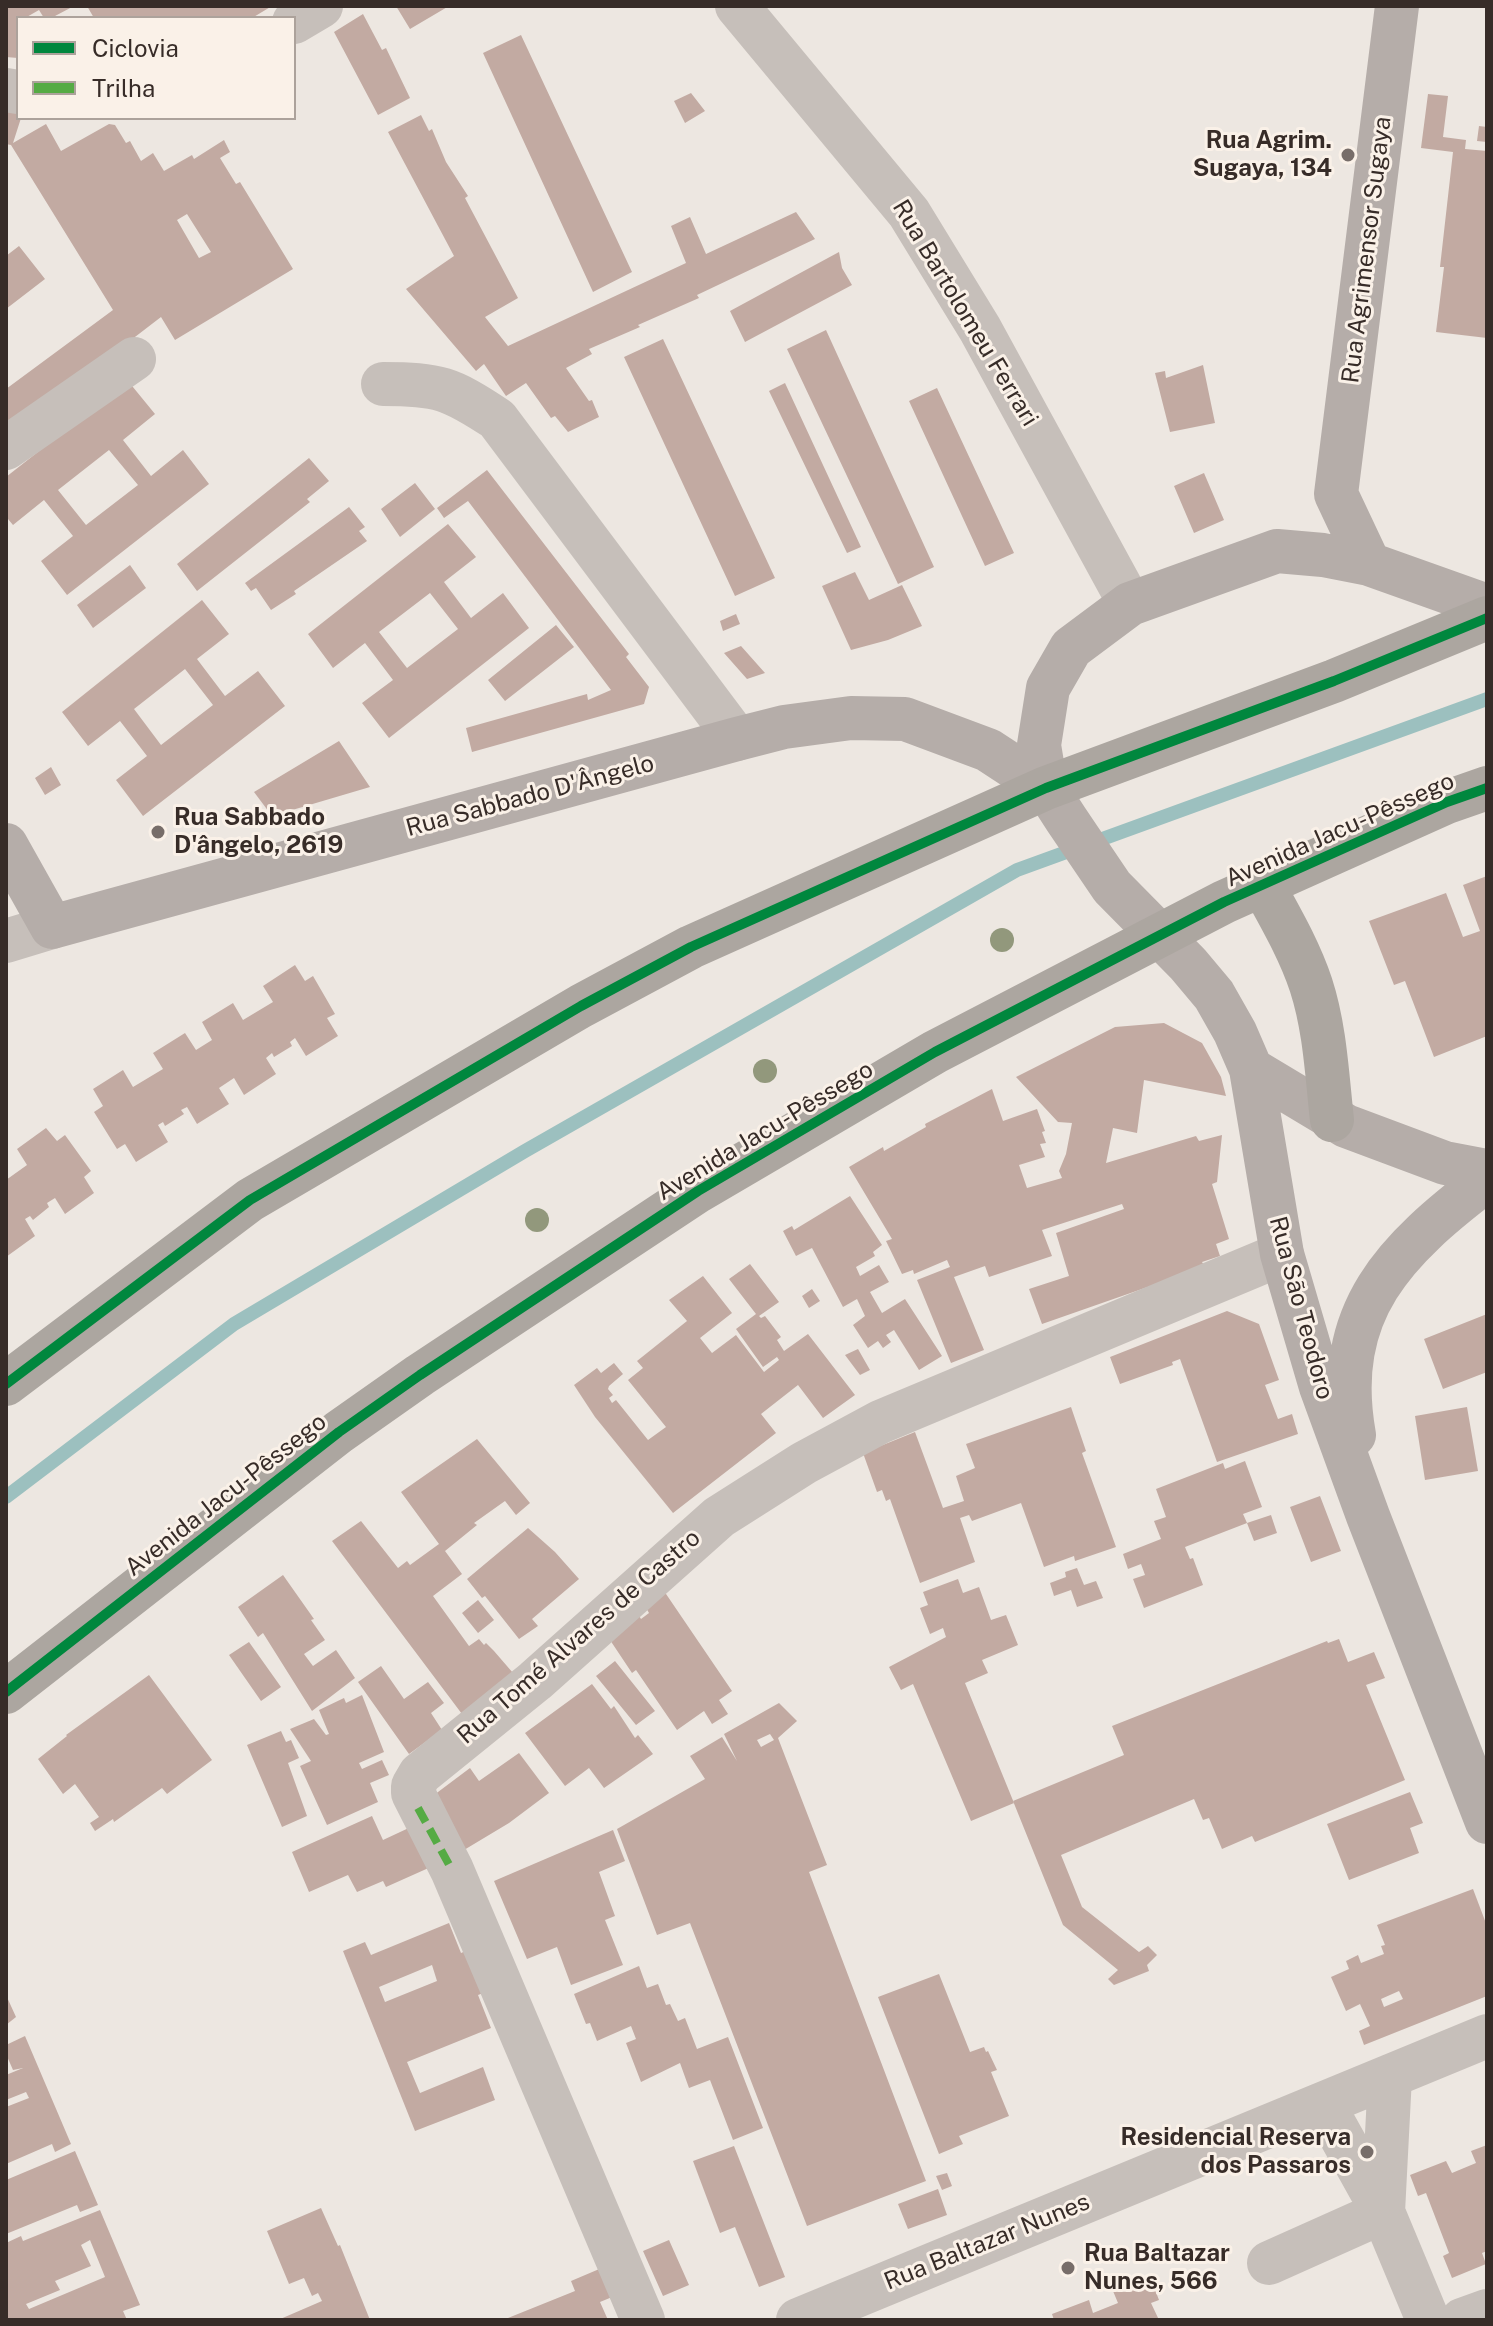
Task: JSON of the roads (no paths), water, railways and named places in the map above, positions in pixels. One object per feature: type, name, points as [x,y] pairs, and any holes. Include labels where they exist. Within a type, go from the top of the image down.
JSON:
[{"type":"highway","points":[[6,1384],[250,1200],[581,1006],[691,947],[1056,804],[1334,681],[1487,618]]},
{"type":"highway","name":"Avenida Jacu-Pêssego","points":[[6,1692],[339,1432],[685,1200],[935,1052],[1262,884],[1447,802],[1487,788]]},
{"type":"highway","points":[[1262,884],[1299,954],[1312,987],[1322,1030],[1332,1120]]},
{"type":"main road","name":"Rua Agrimensor Sugaya","points":[[1336,494],[1397,6]]},
{"type":"main road","points":[[1056,804],[1039,745],[1048,688],[1071,648],[1130,604],[1277,551],[1336,494],[1369,564]]},
{"type":"main road","points":[[1277,551],[1323,555],[1369,564],[1487,606]]},
{"type":"main road","name":"Rua Sabbado D'Ângelo","points":[[52,927],[737,739],[784,727],[851,718],[905,719],[988,750],[1056,804]]},
{"type":"main road","name":"Rua São Teodoro","points":[[1056,804],[1112,887],[1214,995],[1251,1069],[1282,1254],[1321,1387],[1487,1822]]},
{"type":"main road","points":[[6,845],[52,927]]},
{"type":"main road","points":[[1251,1069],[1332,1120],[1445,1163],[1487,1171]]},
{"type":"main road","points":[[1368,1516],[1348,1403],[1352,1348],[1369,1298],[1396,1259],[1446,1211],[1487,1180]]},
{"type":"street","points":[[296,21],[321,6]]},
{"type":"street","name":"Rua Bartolomeu Ferrari","points":[[737,6],[909,213],[980,329],[1130,604]]},
{"type":"street","points":[[6,448],[134,359]]},
{"type":"street","points":[[383,384],[426,384],[460,395],[497,419],[737,739]]},
{"type":"street","name":"Rua Sabbado D'Ângelo","points":[[6,941],[52,927]]},
{"type":"street","name":"Rua Tomé Alvares de Castro","points":[[643,2320],[452,1870],[418,1808],[413,1786],[420,1774],[535,1681],[719,1517],[804,1463],[880,1422],[1282,1254]]},
{"type":"street","name":"Rua Baltazar Nunes","points":[[798,2320],[1487,2036]]},
{"type":"street","points":[[1383,2212],[1390,2076]]},
{"type":"street","points":[[1323,2104],[1383,2212],[1428,2320]]},
{"type":"street","points":[[1269,2263],[1383,2212]]},
{"type":"street","points":[[1462,2320],[1487,2311]]},
{"type":"waterway","points":[[6,1497],[234,1324],[525,1151],[1017,870],[1487,699]]},
{"type":"place","name":"Rua Agrim. Sugaya, 134","points":[[1348,155]]},
{"type":"place","name":"Rua Sabbado D'ângelo, 2619","points":[[158,832]]},
{"type":"place","name":"Residencial Reserva dos Passaros","points":[[1367,2152]]},
{"type":"place","name":"Rua Baltazar Nunes, 566","points":[[1068,2268]]}]
